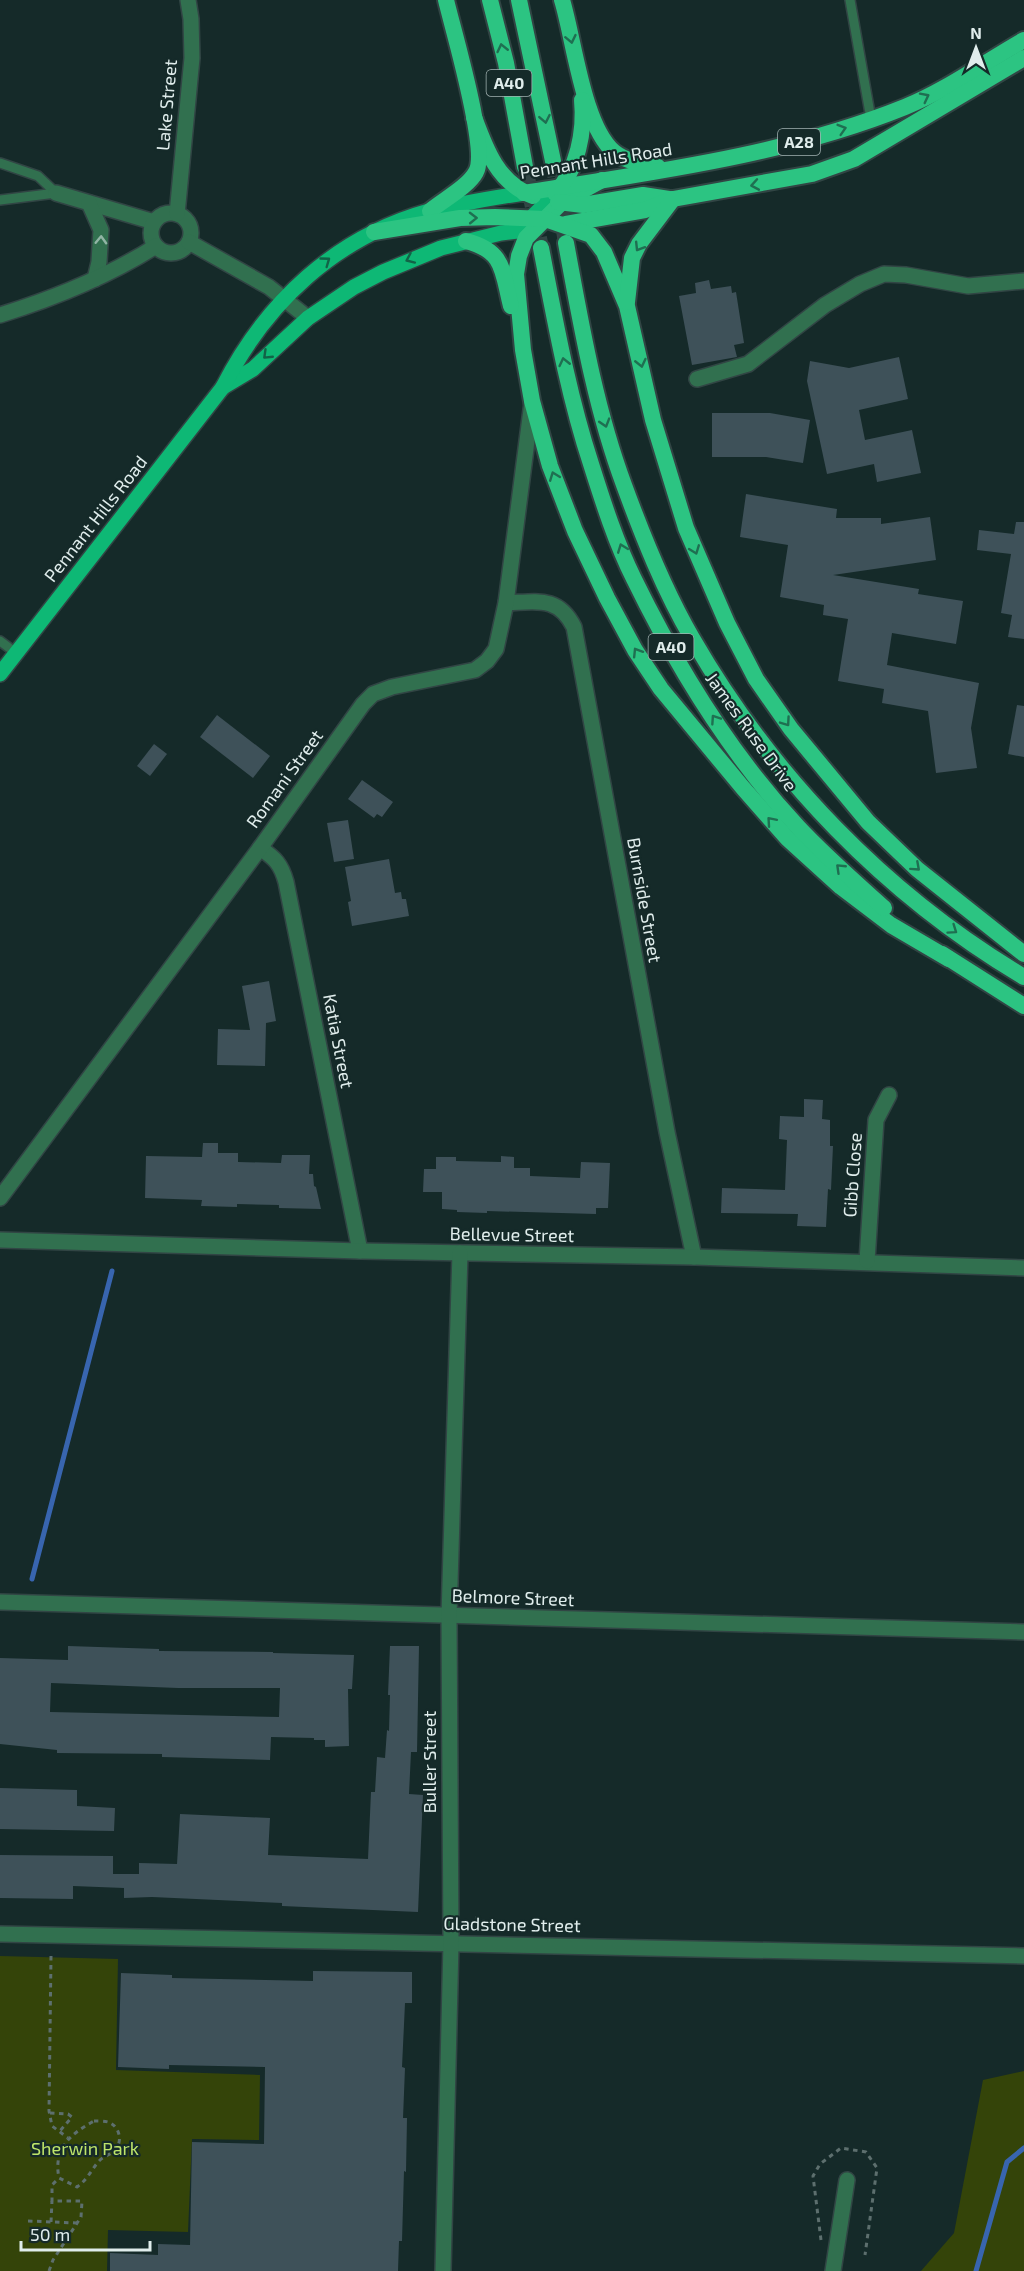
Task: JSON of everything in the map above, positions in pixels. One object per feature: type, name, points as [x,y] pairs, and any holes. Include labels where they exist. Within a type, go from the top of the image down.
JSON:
[{"type":"highway","points":[[430,211],[470,181],[478,169],[480,155],[474,117],[446,0]]},
{"type":"highway","name":"A40","points":[[490,0],[506,63],[525,168]]},
{"type":"highway","name":"A40","points":[[519,0],[553,161]]},
{"type":"highway","name":"A28","points":[[562,0],[580,78],[597,127],[612,151],[628,159],[668,169]]},
{"type":"highway","name":"Pennant Hills Road","points":[[524,193],[557,196],[602,180],[725,160],[792,144],[907,106],[1024,40]]},
{"type":"highway","name":"Pennant Hills Road","points":[[537,222],[562,225],[645,210],[673,199],[812,174],[854,159],[1024,58]]},
{"type":"highway","points":[[580,78],[583,127],[577,153],[557,196],[522,246],[517,265],[517,297],[532,401],[550,466],[575,531],[629,639],[661,689],[700,739],[787,838],[841,887],[891,925],[949,959]]},
{"type":"highway","points":[[474,117],[492,162],[524,193]]},
{"type":"highway","name":"A28","points":[[557,196],[583,205],[643,195],[673,199]]},
{"type":"highway","points":[[627,306],[632,258],[639,244],[673,199]]},
{"type":"highway","points":[[374,232],[460,218],[537,222]]},
{"type":"highway","points":[[562,225],[591,235],[603,252],[627,306],[654,420],[686,528],[723,613],[756,679],[791,729],[868,822],[917,869],[1024,954]]},
{"type":"highway","points":[[466,241],[483,245],[489,249],[500,264],[523,350]]},
{"type":"highway","name":"James Ruse Drive","points":[[566,243],[589,362],[623,483],[668,592],[692,638],[726,692],[763,743],[806,797],[850,844],[944,924],[1024,977]]},
{"type":"highway","name":"James Ruse Drive","points":[[541,248],[565,365],[591,463],[633,577],[689,680],[749,766],[798,827],[872,897],[949,959],[1024,1006]]},
{"type":"main road","name":"Pennant Hills Road","points":[[0,674],[223,387],[238,358],[284,297],[331,257],[374,232],[430,211],[524,193]]},
{"type":"main road","name":"Pennant Hills Road","points":[[223,387],[253,369],[308,318],[354,287],[382,272],[414,257],[537,222]]},
{"type":"street","name":"Lake Street","points":[[177,214],[192,58],[192,19],[188,0]]},
{"type":"street","points":[[56,193],[154,222]]},
{"type":"street","points":[[89,203],[101,230],[99,262],[95,279]]},
{"type":"street","points":[[164,214],[177,214],[183,217],[190,228],[189,242],[180,251],[173,253],[161,250],[156,246],[151,234],[154,222],[164,214]]},
{"type":"street","points":[[189,242],[284,297],[308,318]]},
{"type":"street","points":[[0,315],[51,299],[127,264],[156,246]]},
{"type":"street","points":[[697,379],[748,364],[825,305],[860,284],[884,274],[906,275],[968,286],[1024,281]]},
{"type":"street","name":"Romani Street","points":[[0,1198],[260,848],[363,704],[373,694],[392,687],[475,670],[487,661],[495,649],[506,603],[532,401]]},
{"type":"street","name":"Burnside Street","points":[[506,603],[546,602],[552,604],[568,615],[574,627],[667,1132],[694,1257]]},
{"type":"street","name":"Katia Street","points":[[260,848],[276,858],[282,867],[286,882],[360,1251]]},
{"type":"street","name":"Gibb Close","points":[[867,1261],[876,1119],[889,1095]]},
{"type":"street","name":"Bellevue Street","points":[[0,1240],[360,1251],[867,1261],[1024,1268]]},
{"type":"street","name":"Buller Street","points":[[443,2271],[451,1943],[449,1616],[460,1253]]},
{"type":"street","name":"Belmore Street","points":[[0,1602],[1024,1632]]},
{"type":"street","name":"Gladstone Street","points":[[0,1934],[1024,1956]]},
{"type":"street","points":[[832,2271],[847,2180]]},
{"type":"lane","points":[[850,0],[871,119]]},
{"type":"lane","points":[[0,163],[38,176],[56,193]]},
{"type":"lane","points":[[0,200],[56,193]]},
{"type":"lane","points":[[0,641],[16,653]]},
{"type":"path","points":[[475,1918],[483,1919],[484,1929]]},
{"type":"path","points":[[51,1956],[49,2113],[52,2126],[68,2138]]},
{"type":"path","points":[[49,2113],[68,2114],[72,2117],[58,2132]]},
{"type":"path","points":[[51,2222],[52,2186],[58,2178],[60,2153],[68,2138],[94,2121],[107,2121],[114,2126],[120,2134],[117,2148],[98,2162],[87,2180],[77,2187],[58,2178]]},
{"type":"path","points":[[50,2271],[53,2260],[81,2217],[82,2201],[52,2201]]},
{"type":"path","points":[[28,2221],[77,2223]]},
{"type":"green space","name":"Sherwin Park","points":[[0,1956],[118,1959],[116,2070],[260,2075],[259,2140],[192,2139],[188,2232],[108,2230],[107,2271],[0,2271]]},
{"type":"green space","points":[[1024,2071],[1024,2271],[921,2271],[954,2233],[983,2080]]},
{"type":"building","points":[[709,280],[711,289],[731,286],[732,293],[736,292],[744,343],[734,345],[737,357],[692,365],[679,296],[696,293],[695,283]]},
{"type":"building","points":[[899,357],[908,399],[859,410],[865,440],[912,430],[921,473],[877,482],[874,464],[827,474],[807,381],[810,361],[849,368]]},
{"type":"building","points":[[712,413],[770,413],[810,420],[803,463],[766,457],[712,457]]},
{"type":"building","points":[[746,494],[837,509],[836,518],[881,518],[881,524],[930,517],[936,560],[833,575],[919,589],[918,594],[963,601],[956,644],[892,633],[887,665],[979,683],[971,728],[977,768],[936,773],[928,711],[882,703],[884,689],[838,681],[848,619],[823,615],[824,605],[780,597],[788,545],[740,537]]},
{"type":"building","points":[[1016,522],[1024,522],[1024,639],[1008,637],[1012,615],[1001,613],[1011,554],[977,550],[979,530],[1014,534]]},
{"type":"building","points":[[1017,705],[1024,706],[1024,757],[1008,754]]},
{"type":"building","points":[[217,715],[270,756],[253,778],[200,737]]},
{"type":"building","points":[[154,744],[167,754],[150,776],[137,766]]},
{"type":"building","points":[[362,780],[393,802],[382,817],[377,814],[374,818],[348,799]]},
{"type":"building","points":[[348,820],[354,859],[334,862],[327,823]]},
{"type":"building","points":[[389,859],[395,893],[401,892],[402,899],[406,899],[409,916],[352,926],[348,902],[351,901],[345,867]]},
{"type":"building","points":[[269,981],[276,1021],[266,1023],[265,1066],[217,1065],[218,1029],[250,1030],[242,986]]},
{"type":"building","points":[[804,1099],[823,1100],[822,1119],[830,1120],[830,1146],[833,1146],[826,1227],[797,1226],[798,1214],[721,1213],[722,1188],[785,1190],[787,1140],[779,1139],[780,1116],[804,1117]]},
{"type":"building","points":[[203,1143],[218,1143],[218,1153],[238,1153],[238,1162],[281,1163],[282,1155],[310,1155],[309,1174],[313,1174],[321,1209],[279,1208],[279,1205],[201,1206],[202,1200],[145,1198],[146,1156],[202,1157]]},
{"type":"building","points":[[501,1156],[514,1157],[514,1168],[530,1168],[530,1176],[580,1178],[581,1162],[610,1163],[608,1208],[596,1208],[596,1214],[457,1212],[457,1210],[442,1209],[442,1192],[423,1192],[424,1169],[436,1169],[436,1157],[456,1157],[456,1161],[501,1162]]},
{"type":"building","points":[[68,1646],[159,1649],[159,1651],[354,1655],[352,1689],[348,1689],[349,1746],[325,1747],[325,1740],[314,1740],[314,1738],[271,1737],[270,1760],[162,1757],[162,1754],[57,1753],[57,1750],[0,1744],[0,1658],[68,1660]],"holes":[[[51,1683],[178,1688],[280,1688],[279,1717],[50,1712]]]},
{"type":"building","points":[[390,1646],[419,1646],[417,1752],[411,1752],[409,1794],[423,1795],[418,1912],[282,1906],[282,1903],[152,1897],[124,1898],[124,1888],[73,1886],[73,1899],[0,1898],[0,1855],[113,1856],[113,1874],[139,1874],[139,1863],[177,1864],[180,1814],[270,1818],[268,1855],[368,1859],[371,1792],[375,1792],[377,1757],[385,1758],[387,1730],[389,1731]]},
{"type":"building","points":[[0,1788],[77,1790],[77,1806],[115,1808],[114,1831],[0,1829]]},
{"type":"building","points":[[313,1971],[412,1972],[412,2003],[405,2003],[402,2067],[405,2068],[403,2118],[407,2118],[406,2172],[404,2171],[402,2241],[399,2241],[398,2271],[110,2271],[110,2253],[158,2255],[158,2244],[190,2245],[192,2142],[264,2144],[265,2067],[169,2065],[169,2069],[118,2067],[121,1973],[172,1975],[172,1978],[313,1981]]},
{"type":"waterway","points":[[32,1579],[112,1271]]},
{"type":"waterway","points":[[976,2271],[1007,2162],[1024,2148]]},
{"type":"tunnel","points":[[553,161],[566,243]]},
{"type":"tunnel","points":[[525,167],[541,248]]}]
